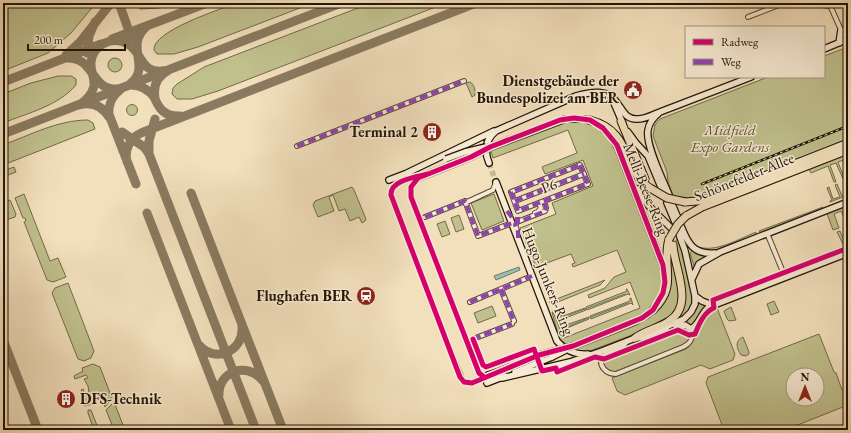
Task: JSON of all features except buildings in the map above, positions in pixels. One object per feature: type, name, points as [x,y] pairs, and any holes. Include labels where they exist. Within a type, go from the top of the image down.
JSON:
[{"type":"highway","points":[[590,120],[601,124],[615,135],[624,146],[640,179],[650,188]]},
{"type":"highway","points":[[621,121],[639,167],[650,188]]},
{"type":"highway","name":"Schönefelder Allee","points":[[650,188],[667,198],[685,202],[696,201],[708,198],[848,143]]},
{"type":"highway","name":"Schönefelder Allee","points":[[675,230],[686,216],[702,207],[848,150]]},
{"type":"highway","points":[[653,310],[663,300],[668,287],[667,251],[675,230]]},
{"type":"highway","points":[[635,338],[643,332],[668,322],[676,315],[681,306],[682,291],[675,230]]},
{"type":"street","points":[[748,17],[784,3]]},
{"type":"street","points":[[806,3],[829,5],[841,30],[848,35]]},
{"type":"street","points":[[839,43],[841,30]]},
{"type":"street","points":[[825,49],[848,39]]},
{"type":"street","points":[[407,173],[498,129],[576,96],[590,92],[605,94],[615,99],[624,114],[634,119],[643,118],[660,112],[748,78]]},
{"type":"street","points":[[297,146],[464,81]]},
{"type":"street","points":[[605,94],[616,106],[621,121],[633,140],[648,156],[663,192]]},
{"type":"street","points":[[660,112],[649,124],[647,135],[669,195]]},
{"type":"street","points":[[405,232],[391,195],[391,190],[395,185],[428,174],[471,157],[490,147],[560,120],[574,118],[590,120]]},
{"type":"street","name":"Melli-Beese-Ring","points":[[487,384],[552,357],[573,346],[638,320],[653,310],[663,293],[665,286],[664,273],[650,230],[618,148],[613,139],[603,128],[590,120]]},
{"type":"street","points":[[488,163],[486,153],[487,143],[498,129]]},
{"type":"street","points":[[389,180],[465,152],[490,147]]},
{"type":"street","name":"P6","points":[[580,165],[584,174],[588,184],[518,210],[511,192],[580,165]]},
{"type":"street","name":"P6","points":[[515,201],[584,174]]},
{"type":"street","points":[[629,175],[641,196],[695,249],[707,254],[720,252]]},
{"type":"street","points":[[419,177],[411,187],[411,197],[479,373],[486,376]]},
{"type":"street","points":[[425,217],[481,196],[493,190],[496,182]]},
{"type":"street","name":"Hugo-Junkers-Ring","points":[[496,182],[557,341],[563,347],[574,353],[585,354],[622,341],[628,341]]},
{"type":"street","points":[[493,190],[502,196]]},
{"type":"street","points":[[465,201],[478,236],[512,223]]},
{"type":"street","points":[[518,238],[518,232],[515,225],[516,223],[545,211],[546,208],[544,201]]},
{"type":"street","points":[[692,280],[699,264],[720,252],[848,202]]},
{"type":"street","points":[[507,211],[513,219],[519,219],[540,211],[541,207],[539,203]]},
{"type":"street","points":[[670,203],[675,230]]},
{"type":"street","name":"Hugo-Junkers-Ring","points":[[502,378],[570,362],[628,341],[689,316],[693,309],[695,296],[685,251],[675,230]]},
{"type":"street","points":[[767,233],[785,277]]},
{"type":"street","points":[[635,338],[645,337],[680,324],[691,329],[696,326],[705,310],[712,305],[848,253]]},
{"type":"street","points":[[470,302],[532,276]]},
{"type":"street","points":[[473,339],[513,322],[501,289]]},
{"type":"street","points":[[695,296],[702,302],[712,305]]},
{"type":"street","name":"Hugo-Junkers-Ring","points":[[628,341],[624,345],[602,356],[600,359],[601,364],[606,371],[611,374],[616,374],[683,348],[689,344],[692,339],[691,329]]},
{"type":"street","name":"Melli-Beese-Ring","points":[[447,342],[463,381],[470,383],[539,355],[573,346]]},
{"type":"green space","points":[[3,3],[96,3],[71,33],[48,53],[3,71]]},
{"type":"green space","points":[[135,3],[176,3],[159,8],[140,9]]},
{"type":"green space","points":[[237,3],[313,3],[198,47],[174,54],[157,54],[154,50],[156,43],[164,35],[175,28],[203,15]]},
{"type":"green space","points":[[371,3],[446,3],[218,91],[192,99],[177,99],[172,94],[173,88],[177,84],[204,67]]},
{"type":"green space","name":"Midfield Expo Gardens","points":[[848,47],[848,140],[704,196],[690,198],[673,196],[668,182],[667,172],[653,136],[655,125],[660,119],[765,78],[825,78],[825,56]]},
{"type":"green space","points":[[112,58],[118,58],[122,62],[122,68],[118,72],[112,72],[108,68],[108,62]]},
{"type":"green space","points":[[58,76],[71,76],[76,79],[76,85],[52,104],[3,123],[3,94],[31,83]]},
{"type":"green space","points":[[470,82],[474,86],[475,92],[475,95],[472,97],[466,83]]},
{"type":"green space","points":[[132,104],[136,106],[138,110],[136,114],[132,116],[128,114],[126,110],[128,106]]},
{"type":"green space","points":[[88,120],[93,123],[95,129],[3,165],[3,145],[55,125],[66,122]]},
{"type":"green space","points":[[570,121],[589,123],[595,126],[610,137],[614,143],[663,273],[663,277],[658,299],[652,307],[644,313],[565,346],[559,338],[552,312],[564,338],[640,308],[630,282],[589,298],[588,295],[605,288],[614,277],[626,272],[617,250],[573,267],[572,264],[575,263],[571,254],[536,267],[520,228],[556,214],[552,203],[593,186],[583,160],[545,174],[542,167],[577,153],[568,130],[493,158],[491,151]]},
{"type":"green space","points":[[848,154],[848,158],[846,159],[848,169],[844,160],[838,162],[844,178],[843,179],[836,163],[830,165],[836,182],[834,182],[828,166],[811,173],[809,169]]},
{"type":"green space","points":[[14,167],[16,172],[3,177],[3,171]]},
{"type":"green space","points":[[837,184],[842,196],[848,195],[830,202],[832,200],[827,188],[829,187],[833,199],[840,197],[835,185]]},
{"type":"green space","points":[[352,187],[366,219],[365,221],[362,223],[359,217],[350,221],[345,209],[339,211],[333,195],[329,197],[334,211],[318,217],[313,205],[315,201]]},
{"type":"green space","points":[[24,194],[50,261],[58,258],[66,277],[53,282],[47,280],[24,222],[26,221],[25,218],[23,218],[15,198]]},
{"type":"green space","points":[[494,194],[504,221],[482,230],[471,203]]},
{"type":"green space","points":[[10,200],[16,214],[15,217],[3,221],[3,202]]},
{"type":"green space","points":[[848,204],[848,209],[843,211],[848,224],[847,225],[841,211],[834,214],[839,228],[833,230],[826,211]]},
{"type":"green space","points":[[823,207],[820,210],[762,233],[759,231]]},
{"type":"green space","points":[[459,215],[464,229],[456,232],[451,218]]},
{"type":"green space","points":[[445,221],[450,234],[442,237],[437,224]]},
{"type":"green space","points":[[840,231],[846,245],[848,244],[848,247],[845,248],[837,232]]},
{"type":"green space","points":[[756,232],[756,235],[709,252],[695,247],[718,247],[734,242]]},
{"type":"green space","points":[[677,239],[689,272],[693,299],[688,313],[683,317],[674,320],[680,312],[675,243]]},
{"type":"green space","points":[[669,246],[680,288],[678,309],[661,324],[590,351],[585,352],[573,350],[637,325],[656,311],[665,300]]},
{"type":"green space","points":[[693,250],[707,255],[695,267],[690,253]]},
{"type":"green space","points":[[605,280],[600,285],[558,302],[549,302]]},
{"type":"green space","points":[[68,283],[94,351],[91,358],[84,361],[78,359],[52,293],[55,288]]},
{"type":"green space","points":[[626,289],[630,295],[628,294],[587,310],[586,307],[627,291]]},
{"type":"green space","points":[[630,298],[633,305],[631,303],[591,319],[590,316],[630,301]]},
{"type":"green space","points":[[697,300],[706,306],[695,324],[691,326],[684,321]]},
{"type":"green space","points":[[774,301],[779,312],[771,315],[767,304]]},
{"type":"green space","points":[[492,306],[496,316],[478,323],[474,313]]},
{"type":"green space","points":[[731,307],[736,320],[729,321],[724,311]]},
{"type":"green space","points":[[585,308],[586,310],[563,319],[563,321],[560,315],[563,316]]},
{"type":"green space","points":[[717,308],[735,354],[733,360],[710,369],[701,365],[625,395],[617,391],[612,378],[686,349],[692,343],[694,335],[696,334],[706,314]]},
{"type":"green space","points":[[589,317],[589,319],[567,328],[567,330],[564,324],[566,325]]},
{"type":"green space","points":[[677,326],[689,330],[691,334],[677,330],[603,358],[611,352]]},
{"type":"green space","points":[[678,331],[691,335],[691,338],[685,345],[614,372],[607,369],[604,365],[603,360]]},
{"type":"green space","points":[[819,334],[842,390],[847,394],[848,405],[785,430],[724,430],[706,383],[708,377]]},
{"type":"green space","points":[[743,337],[749,352],[746,356],[741,355],[737,345],[738,341]]},
{"type":"green space","points":[[93,364],[100,367],[112,398],[105,407],[100,393],[93,395],[96,403],[85,406],[83,401],[85,400],[81,390],[83,389],[85,394],[89,392],[88,386],[84,379],[88,378],[86,375],[75,379],[74,376],[83,371],[82,368]]},
{"type":"green space","points":[[114,402],[125,430],[114,430],[106,410]]},
{"type":"green space","points":[[88,410],[91,410],[98,428],[105,426],[107,430],[94,430]]},
{"type":"shaded area","points":[[519,267],[520,270],[496,280],[494,276]]},
{"type":"waterway","points":[[588,308],[625,294]]},
{"type":"waterway","points":[[591,317],[628,303]]},
{"type":"waterway","points":[[563,317],[585,309]]},
{"type":"waterway","points":[[567,327],[588,318]]},
{"type":"taxiway","points":[[66,55],[80,42],[111,3]]},
{"type":"taxiway","points":[[119,3],[131,37]]},
{"type":"taxiway","points":[[112,39],[207,3]]},
{"type":"taxiway","points":[[3,134],[341,3]]},
{"type":"taxiway","points":[[127,162],[127,149],[131,141],[141,133],[476,3]]},
{"type":"taxiway","points":[[87,53],[89,36],[95,22]]},
{"type":"taxiway","points":[[130,84],[139,71],[137,42],[140,34],[146,27]]},
{"type":"taxiway","points":[[109,117],[100,107],[96,105],[79,105],[89,97],[94,86],[91,68],[92,56],[99,47],[109,41],[120,41],[132,47],[147,67],[152,70],[169,70],[161,75],[155,85],[155,98]]},
{"type":"taxiway","points":[[3,82],[101,44]]},
{"type":"taxiway","points":[[66,58],[75,59],[82,62],[88,67],[102,85],[109,88],[118,89]]},
{"type":"taxiway","points":[[131,85],[144,88],[155,98]]},
{"type":"taxiway","points":[[109,117],[111,102],[114,95],[120,90]]},
{"type":"taxiway","points":[[153,94],[162,111],[170,115],[180,116]]},
{"type":"taxiway","points":[[108,112],[136,184]]},
{"type":"taxiway","points":[[122,132],[144,147],[149,154],[149,141],[155,119]]},
{"type":"taxiway","points":[[149,154],[256,430]]},
{"type":"taxiway","points":[[191,193],[283,430]]},
{"type":"taxiway","points":[[147,213],[231,430]]},
{"type":"taxiway","points":[[199,345],[206,351],[213,354],[227,352],[238,343],[242,327]]},
{"type":"taxiway","points":[[3,340],[38,430]]},
{"type":"taxiway","points":[[219,395],[223,380],[235,372],[242,370],[250,371],[263,381]]},
{"type":"taxiway","points":[[840,430],[846,428]]},
{"type":"tunnel","points":[[489,163],[496,182]]},
{"type":"tunnel","points":[[405,232],[447,342]]},
{"type":"railway","points":[[702,184],[848,126]]},
{"type":"marked path","points":[[297,146],[464,81]]},
{"type":"marked path","points":[[580,165],[588,184],[518,211],[511,192],[580,165]]},
{"type":"marked path","points":[[515,201],[584,174]]},
{"type":"marked path","points":[[425,217],[465,201],[478,236],[512,223]]},
{"type":"marked path","points":[[518,238],[518,232],[515,225],[516,223],[545,211],[546,208],[544,201]]},
{"type":"marked path","points":[[507,211],[513,219],[520,219]]},
{"type":"marked path","points":[[470,302],[532,276]]},
{"type":"marked path","points":[[501,289],[514,321]]},
{"type":"marked path","points":[[473,339],[512,324]]},
{"type":"cycle path","points":[[428,174],[411,178],[399,183],[392,190],[391,195],[460,377],[464,382],[472,383],[539,355],[573,346],[642,318],[653,310],[663,293],[665,282],[663,265],[617,145],[603,128],[590,120],[574,118],[560,120],[490,147],[471,157],[418,178],[411,187],[411,197],[479,373],[484,377]]},
{"type":"cycle path","points":[[473,339],[483,365],[486,367],[534,349],[542,371],[556,368],[557,372],[595,357],[604,359],[678,330],[689,335],[695,334],[700,322],[707,312],[714,308],[713,300],[848,248]]},
{"type":"place","name":"Dienstgebäude der Bundespolizei am BER","points":[[633,90]]},
{"type":"place","name":"Terminal 2","points":[[432,132]]},
{"type":"place","name":"Flughafen BER","points":[[366,296]]},
{"type":"place","name":"DFS-Technik","points":[[66,399]]}]
